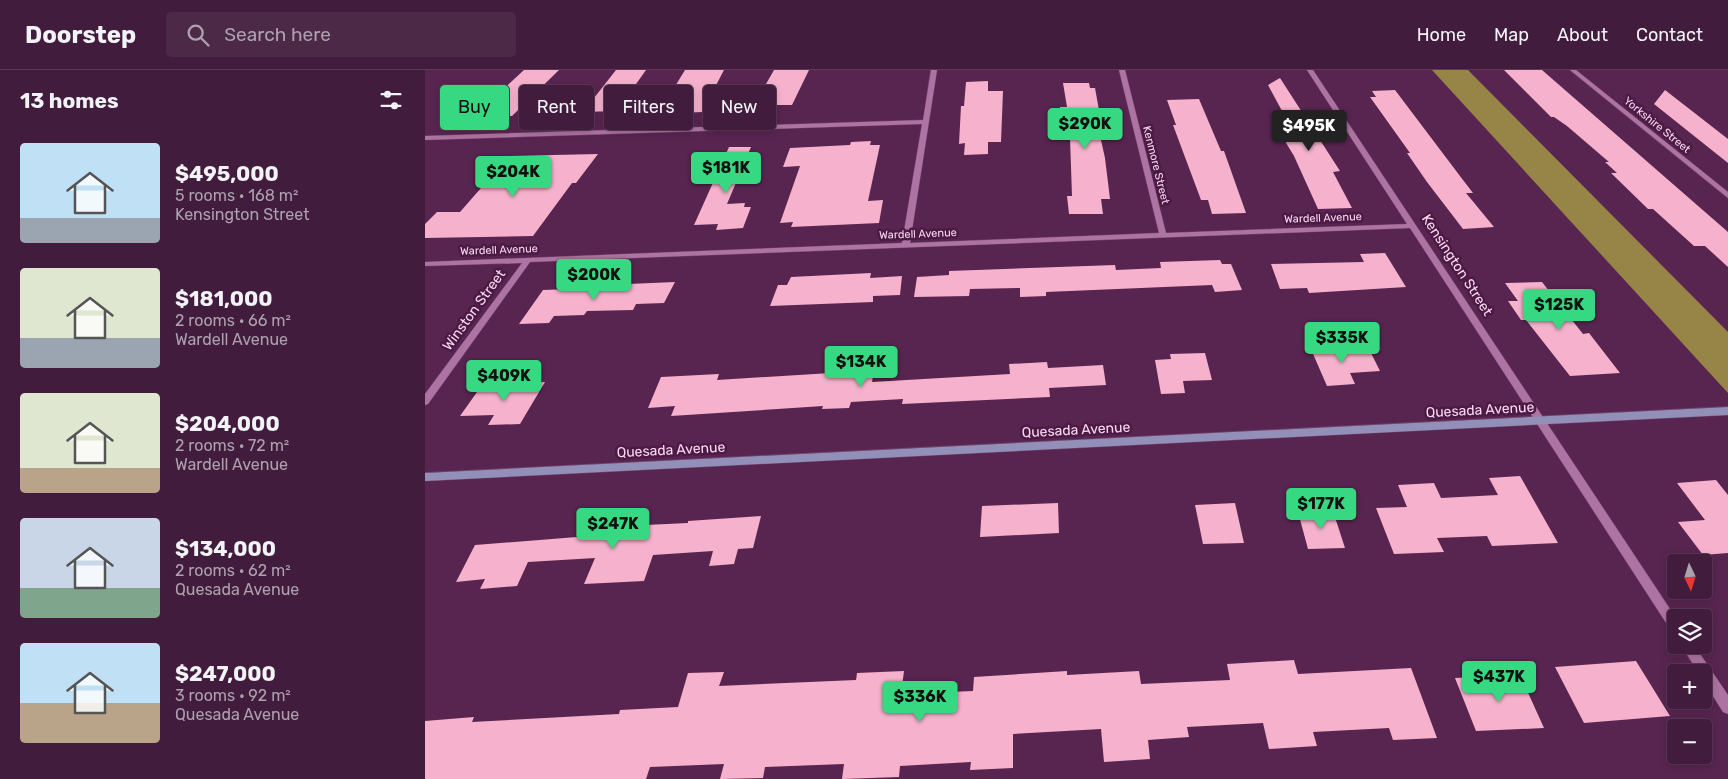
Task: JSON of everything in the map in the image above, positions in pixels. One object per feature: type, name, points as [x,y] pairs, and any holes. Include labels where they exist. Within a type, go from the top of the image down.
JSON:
[{"type":"street","points":[[906,245],[934,70]]},
{"type":"street","name":"Kenmore Street","points":[[1122,70],[1163,236]]},
{"type":"street","name":"Kensington Street","points":[[1310,70],[1667,614]]},
{"type":"street","name":"Yorkshire Street","points":[[1573,70],[1728,196]]},
{"type":"street","points":[[425,138],[926,122]]},
{"type":"street","name":"Wardell Avenue","points":[[425,264],[1412,226]]},
{"type":"street","name":"Winston Street","points":[[425,401],[529,260]]},
{"type":"street","name":"Quesada Avenue","points":[[425,477],[1728,411]]},
{"type":"street","points":[[1693,654],[1728,707]]},
{"type":"shaded area","points":[[1432,70],[1468,70],[1728,332],[1728,393]]},
{"type":"building","points":[[524,70],[559,70],[544,85],[519,85],[519,109],[512,116],[509,116],[508,85]]},
{"type":"building","points":[[616,70],[646,70],[635,85],[604,85]]},
{"type":"building","points":[[685,70],[724,70],[716,85],[703,85],[702,112],[693,112],[693,85],[676,85]]},
{"type":"building","points":[[774,70],[809,70],[792,105],[776,105],[776,85],[765,85]]},
{"type":"building","points":[[1504,70],[1542,70],[1728,232],[1728,267],[1705,246],[1694,246],[1653,209],[1648,209],[1611,173],[1617,173],[1605,162],[1609,162],[1567,126],[1551,117]]},
{"type":"building","points":[[1280,78],[1340,171],[1333,172],[1352,208],[1318,209],[1294,156],[1274,123],[1288,122],[1268,85]]},
{"type":"building","points":[[988,81],[988,91],[1003,91],[1001,142],[988,142],[988,154],[964,155],[965,143],[959,144],[961,106],[964,106],[966,82]]},
{"type":"building","points":[[1063,83],[1089,83],[1090,88],[1095,88],[1101,121],[1097,122],[1105,158],[1110,199],[1101,199],[1103,214],[1069,214],[1067,196],[1072,196],[1070,138],[1065,138],[1060,107],[1067,107]]},
{"type":"building","points":[[604,85],[604,111],[594,112],[594,98]]},
{"type":"building","points":[[1395,90],[1473,193],[1466,193],[1494,227],[1463,229],[1427,182],[1407,153],[1410,153],[1370,97],[1376,97],[1372,91]]},
{"type":"building","points":[[1665,90],[1728,139],[1728,163],[1654,104]]},
{"type":"building","points":[[1199,99],[1221,151],[1224,151],[1246,213],[1212,214],[1208,200],[1201,200],[1173,125],[1176,125],[1167,100]]},
{"type":"building","points":[[871,141],[870,145],[880,145],[868,201],[883,200],[879,223],[791,227],[793,222],[780,223],[800,166],[783,167],[790,148],[850,145],[851,142]]},
{"type":"building","points":[[729,147],[751,147],[727,204],[745,203],[744,207],[751,207],[743,228],[716,230],[718,224],[694,225]]},
{"type":"building","points":[[598,154],[576,183],[572,183],[533,236],[425,238],[425,224],[437,212],[460,212],[509,156]]},
{"type":"building","points":[[1385,253],[1406,287],[1309,293],[1307,288],[1280,289],[1271,264],[1364,262],[1360,254]]},
{"type":"building","points":[[1220,260],[1222,264],[1231,264],[1242,290],[1215,292],[1212,285],[1046,292],[1046,296],[1020,297],[1020,288],[970,289],[969,296],[914,297],[917,277],[949,275],[949,271],[1115,265],[1116,270],[1161,268],[1160,262]]},
{"type":"building","points":[[871,273],[870,278],[902,276],[900,295],[873,296],[873,302],[770,306],[778,285],[787,285],[791,277]]},
{"type":"building","points":[[675,282],[664,303],[636,304],[633,310],[587,311],[584,315],[554,316],[549,323],[519,324],[543,290],[626,287],[628,284]]},
{"type":"building","points":[[1542,282],[1583,334],[1589,333],[1620,373],[1570,376],[1526,320],[1521,320],[1508,301],[1518,301],[1505,283]]},
{"type":"building","points":[[1349,345],[1353,352],[1370,351],[1380,371],[1350,373],[1355,384],[1327,386],[1310,347]]},
{"type":"building","points":[[1205,353],[1212,380],[1183,381],[1185,393],[1161,394],[1155,360],[1171,359],[1170,354]]},
{"type":"building","points":[[876,358],[872,382],[1010,374],[1009,364],[1047,362],[1048,368],[1103,365],[1106,385],[1049,388],[1050,397],[902,404],[903,399],[851,402],[849,408],[822,409],[823,406],[671,416],[675,406],[648,408],[661,377],[719,374],[717,380],[831,373],[834,360]]},
{"type":"building","points":[[545,382],[520,424],[488,425],[494,415],[460,416],[482,385]]},
{"type":"building","points":[[1520,476],[1558,543],[1492,546],[1487,536],[1437,538],[1444,552],[1394,554],[1376,508],[1407,507],[1398,485],[1434,483],[1441,498],[1498,495],[1489,478]]},
{"type":"building","points":[[1716,480],[1728,495],[1728,553],[1702,554],[1678,522],[1705,520],[1677,483]]},
{"type":"building","points":[[1058,503],[1059,533],[980,537],[982,506]]},
{"type":"building","points":[[1235,503],[1244,543],[1203,544],[1195,505]]},
{"type":"building","points":[[1333,511],[1345,548],[1308,549],[1298,512]]},
{"type":"building","points":[[761,516],[753,548],[738,549],[734,564],[709,566],[713,551],[653,555],[644,581],[584,584],[595,558],[528,562],[517,586],[480,589],[485,579],[456,582],[475,545],[577,537],[581,528],[688,523],[688,521]]},
{"type":"building","points":[[1294,660],[1298,674],[1411,668],[1437,738],[1393,740],[1389,728],[1313,732],[1317,746],[1269,749],[1263,723],[1187,727],[1189,737],[1148,740],[1150,759],[1104,762],[1101,729],[1013,734],[1013,768],[970,770],[971,762],[900,766],[899,777],[842,779],[844,764],[765,767],[763,778],[720,779],[724,764],[650,767],[646,779],[425,779],[425,721],[474,717],[472,722],[619,714],[620,710],[678,707],[688,673],[724,672],[719,686],[856,680],[857,673],[904,671],[901,694],[973,691],[974,677],[1067,671],[1067,675],[1139,671],[1141,684],[1230,680],[1227,664]]},
{"type":"building","points":[[1636,661],[1670,716],[1584,723],[1555,667]]},
{"type":"building","points":[[1520,675],[1544,728],[1476,731],[1455,678]]}]
